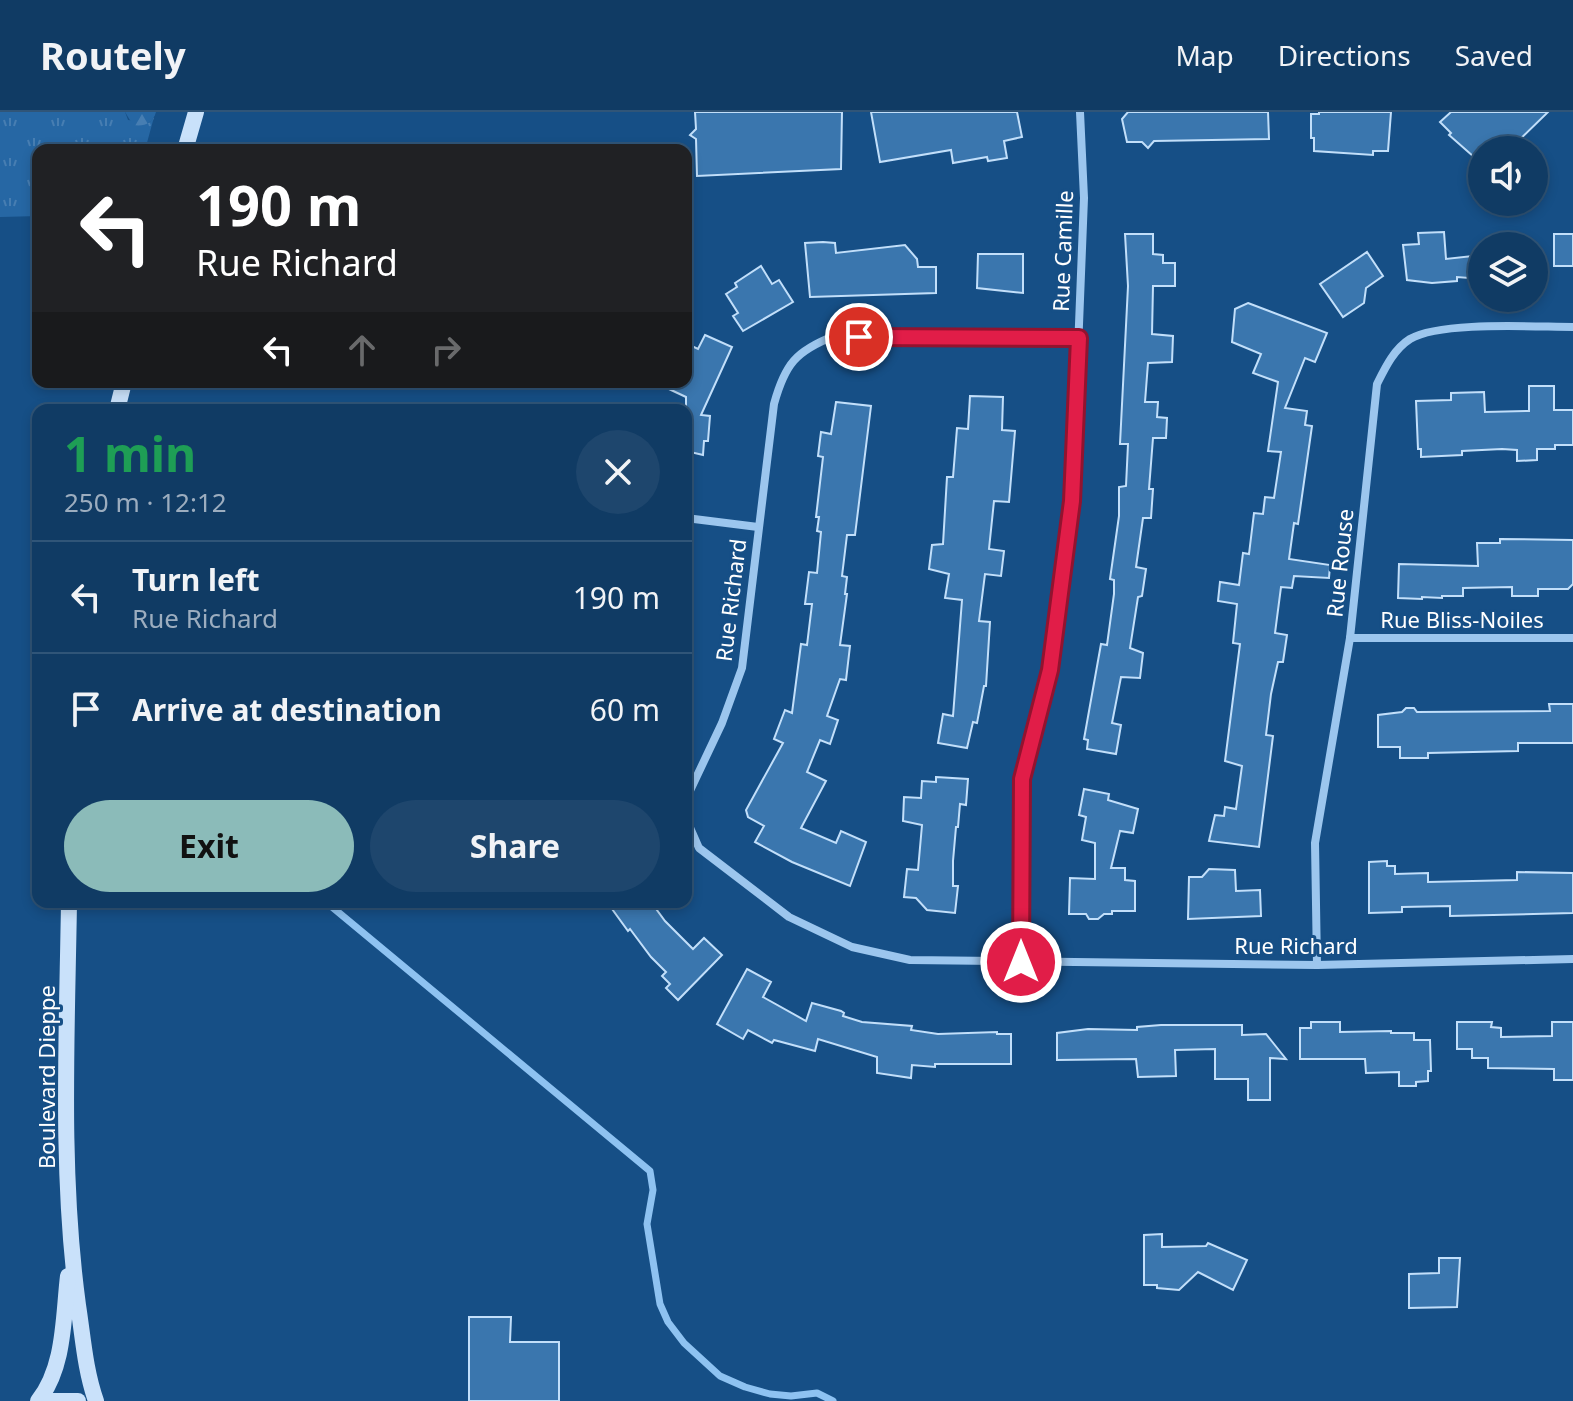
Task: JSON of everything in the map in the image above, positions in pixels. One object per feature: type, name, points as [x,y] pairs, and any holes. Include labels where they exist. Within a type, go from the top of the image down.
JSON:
[{"type":"main road","points":[[187,144],[196,112]]},
{"type":"main road","name":"Boulevard Dieppe","points":[[69,908],[67,1064],[70,1251]]},
{"type":"main road","points":[[38,1401],[53,1375],[58,1358],[70,1251]]},
{"type":"main road","points":[[70,1251],[86,1359],[96,1401]]},
{"type":"main road","points":[[51,1401],[78,1401]]},
{"type":"street","name":"Rue Camille","points":[[1021,962],[1022,779],[1050,670],[1072,501],[1084,198],[1080,112]]},
{"type":"street","name":"Rue Rouse","points":[[1317,965],[1315,843],[1350,638],[1377,384],[1388,361],[1409,340],[1436,329],[1573,327]]},
{"type":"street","name":"Rue Richard","points":[[692,786],[722,723],[742,668],[774,404],[781,378],[794,357],[811,345],[834,336],[1079,338]]},
{"type":"street","points":[[692,519],[758,527]]},
{"type":"street","name":"Rue Bliss-Noiles","points":[[1350,638],[1573,638]]},
{"type":"street","name":"Rue Richard","points":[[692,832],[699,848],[789,917],[852,947],[910,960],[1317,965],[1573,959]]},
{"type":"green space","points":[[0,112],[125,112],[128,120],[149,123],[154,117],[147,144],[32,144],[32,216],[0,217]]},
{"type":"green space","points":[[125,112],[156,112],[144,125],[133,125]]},
{"type":"building","points":[[695,112],[842,112],[841,169],[697,176],[696,139],[690,135],[696,129]]},
{"type":"building","points":[[871,112],[1017,112],[1022,137],[1004,141],[1007,158],[988,161],[987,157],[953,163],[951,150],[880,162]]},
{"type":"building","points":[[1128,112],[1268,112],[1269,139],[1154,141],[1148,148],[1142,142],[1127,142],[1122,119]]},
{"type":"building","points":[[1391,112],[1388,151],[1373,151],[1373,155],[1314,151],[1311,114]]},
{"type":"building","points":[[1451,112],[1548,112],[1523,136],[1468,136],[1468,152],[1440,122]]},
{"type":"building","points":[[1444,232],[1446,259],[1468,257],[1468,278],[1457,277],[1457,281],[1432,283],[1407,280],[1403,245],[1419,244],[1418,233]]},
{"type":"building","points":[[1125,234],[1153,234],[1153,254],[1163,255],[1163,263],[1175,263],[1175,286],[1153,286],[1152,334],[1173,336],[1172,362],[1148,363],[1145,402],[1158,402],[1157,417],[1167,418],[1166,438],[1153,438],[1149,489],[1153,489],[1151,518],[1143,518],[1136,567],[1146,569],[1130,648],[1143,653],[1140,678],[1121,677],[1112,723],[1121,725],[1116,754],[1087,749],[1088,740],[1084,739],[1101,644],[1107,645],[1114,594],[1114,580],[1110,579],[1119,516],[1119,487],[1126,486],[1128,444],[1120,444],[1128,286]]},
{"type":"building","points":[[1554,234],[1573,234],[1573,266],[1554,266]]},
{"type":"building","points":[[805,243],[835,243],[836,253],[905,245],[917,259],[918,267],[936,267],[936,293],[810,297]]},
{"type":"building","points":[[1367,252],[1383,276],[1366,288],[1364,303],[1343,317],[1320,284]]},
{"type":"building","points":[[978,254],[1023,254],[1023,293],[977,288]]},
{"type":"building","points":[[761,266],[772,284],[779,280],[793,302],[743,331],[733,316],[738,313],[726,294],[737,287],[735,283]]},
{"type":"building","points":[[1248,303],[1327,333],[1315,362],[1305,358],[1285,408],[1307,411],[1305,425],[1312,426],[1298,524],[1294,523],[1289,559],[1330,565],[1329,578],[1294,576],[1292,588],[1281,587],[1275,633],[1287,635],[1283,662],[1278,662],[1271,694],[1266,735],[1273,736],[1259,847],[1209,841],[1215,815],[1224,816],[1225,807],[1236,809],[1242,766],[1225,761],[1240,644],[1233,643],[1237,604],[1218,601],[1220,582],[1239,585],[1243,553],[1249,554],[1254,513],[1263,514],[1265,497],[1274,498],[1281,452],[1268,451],[1278,382],[1253,373],[1261,354],[1232,342],[1235,309]]},
{"type":"building","points":[[705,335],[732,347],[701,415],[710,416],[708,441],[704,441],[703,455],[692,452],[692,404],[686,404],[686,397],[667,388],[692,388],[692,346],[698,349]]},
{"type":"building","points":[[1529,386],[1554,386],[1554,410],[1573,410],[1573,445],[1537,449],[1537,460],[1517,461],[1517,450],[1502,449],[1421,457],[1416,401],[1451,400],[1451,393],[1484,392],[1485,412],[1529,411]]},
{"type":"building","points":[[970,396],[1003,397],[1002,430],[1015,431],[1009,502],[994,501],[989,549],[1004,551],[1001,576],[985,574],[979,621],[990,622],[986,686],[967,748],[938,743],[943,714],[953,716],[962,600],[945,598],[949,574],[929,569],[932,545],[943,544],[947,477],[953,477],[957,428],[968,429]]},
{"type":"building","points":[[836,402],[871,406],[855,535],[847,535],[842,576],[847,577],[847,594],[840,645],[850,646],[846,680],[840,679],[827,716],[838,720],[830,744],[820,740],[807,772],[826,781],[801,828],[836,843],[841,831],[866,842],[850,886],[792,862],[755,842],[764,826],[748,817],[746,810],[783,743],[774,739],[785,710],[792,713],[801,644],[807,645],[812,604],[805,604],[809,572],[817,573],[821,532],[817,531],[819,517],[816,517],[823,457],[818,456],[821,432],[831,434]]},
{"type":"building","points":[[1500,539],[1573,540],[1573,584],[1568,589],[1538,589],[1538,596],[1512,596],[1512,587],[1463,588],[1463,596],[1398,598],[1399,564],[1478,566],[1477,543],[1500,543]]},
{"type":"building","points":[[1549,704],[1573,704],[1573,743],[1518,743],[1518,751],[1428,753],[1428,758],[1400,758],[1400,747],[1378,747],[1378,715],[1402,712],[1406,708],[1414,708],[1417,712],[1550,711]]},
{"type":"building","points":[[936,777],[968,779],[966,805],[960,804],[956,827],[953,886],[958,886],[955,913],[927,910],[916,898],[904,897],[907,869],[918,870],[922,825],[903,821],[904,797],[921,798],[922,781],[936,782]]},
{"type":"building","points":[[1084,789],[1109,794],[1108,800],[1138,809],[1133,833],[1120,831],[1111,868],[1125,868],[1125,880],[1135,881],[1135,911],[1112,911],[1112,914],[1104,914],[1098,919],[1089,919],[1086,914],[1069,914],[1070,878],[1095,879],[1095,843],[1082,840],[1086,817],[1079,815]]},
{"type":"building","points":[[1387,861],[1387,866],[1395,866],[1395,874],[1428,873],[1428,882],[1517,880],[1517,872],[1573,873],[1573,913],[1450,916],[1450,906],[1402,907],[1402,912],[1369,913],[1369,862]]},
{"type":"building","points":[[1209,869],[1235,870],[1236,891],[1260,890],[1261,916],[1188,919],[1189,877],[1202,877]]},
{"type":"building","points":[[611,908],[655,908],[693,949],[704,938],[722,955],[678,1000],[666,988],[670,984],[662,976],[666,972],[630,929],[628,931]]},
{"type":"building","points":[[747,969],[771,982],[763,997],[806,1021],[812,1003],[841,1011],[843,1016],[862,1022],[912,1026],[911,1030],[938,1034],[1011,1034],[1011,1064],[912,1065],[911,1078],[877,1073],[877,1057],[818,1039],[815,1051],[774,1040],[772,1043],[748,1030],[743,1039],[717,1024]]},
{"type":"building","points":[[1311,1022],[1340,1022],[1340,1032],[1414,1033],[1414,1040],[1430,1040],[1431,1071],[1428,1071],[1428,1081],[1416,1082],[1416,1086],[1399,1086],[1399,1072],[1366,1073],[1365,1059],[1300,1059],[1300,1028],[1311,1028]]},
{"type":"building","points":[[1457,1022],[1492,1022],[1491,1027],[1501,1028],[1501,1037],[1552,1036],[1552,1022],[1573,1022],[1573,1080],[1554,1080],[1554,1069],[1488,1068],[1488,1058],[1472,1058],[1472,1049],[1457,1049]]},
{"type":"building","points":[[1242,1025],[1242,1035],[1266,1034],[1286,1059],[1270,1058],[1270,1100],[1248,1100],[1248,1079],[1215,1079],[1215,1049],[1175,1050],[1176,1076],[1138,1077],[1136,1059],[1057,1060],[1057,1033],[1088,1029],[1137,1030],[1137,1027]]},
{"type":"building","points":[[1162,1234],[1162,1247],[1206,1246],[1208,1243],[1247,1260],[1233,1290],[1198,1272],[1179,1290],[1144,1285],[1144,1235]]},
{"type":"building","points":[[1439,1258],[1460,1258],[1457,1307],[1409,1308],[1409,1274],[1439,1273]]},
{"type":"building","points":[[469,1317],[511,1317],[510,1342],[559,1342],[559,1401],[469,1401]]},
{"type":"waterway","points":[[333,908],[650,1171],[653,1190],[647,1224],[660,1304],[668,1322],[684,1343],[720,1376],[745,1387],[791,1396],[817,1393],[833,1401]]},
{"type":"route","points":[[859,337],[1079,338],[1072,501],[1050,670],[1022,779],[1021,962]]}]
